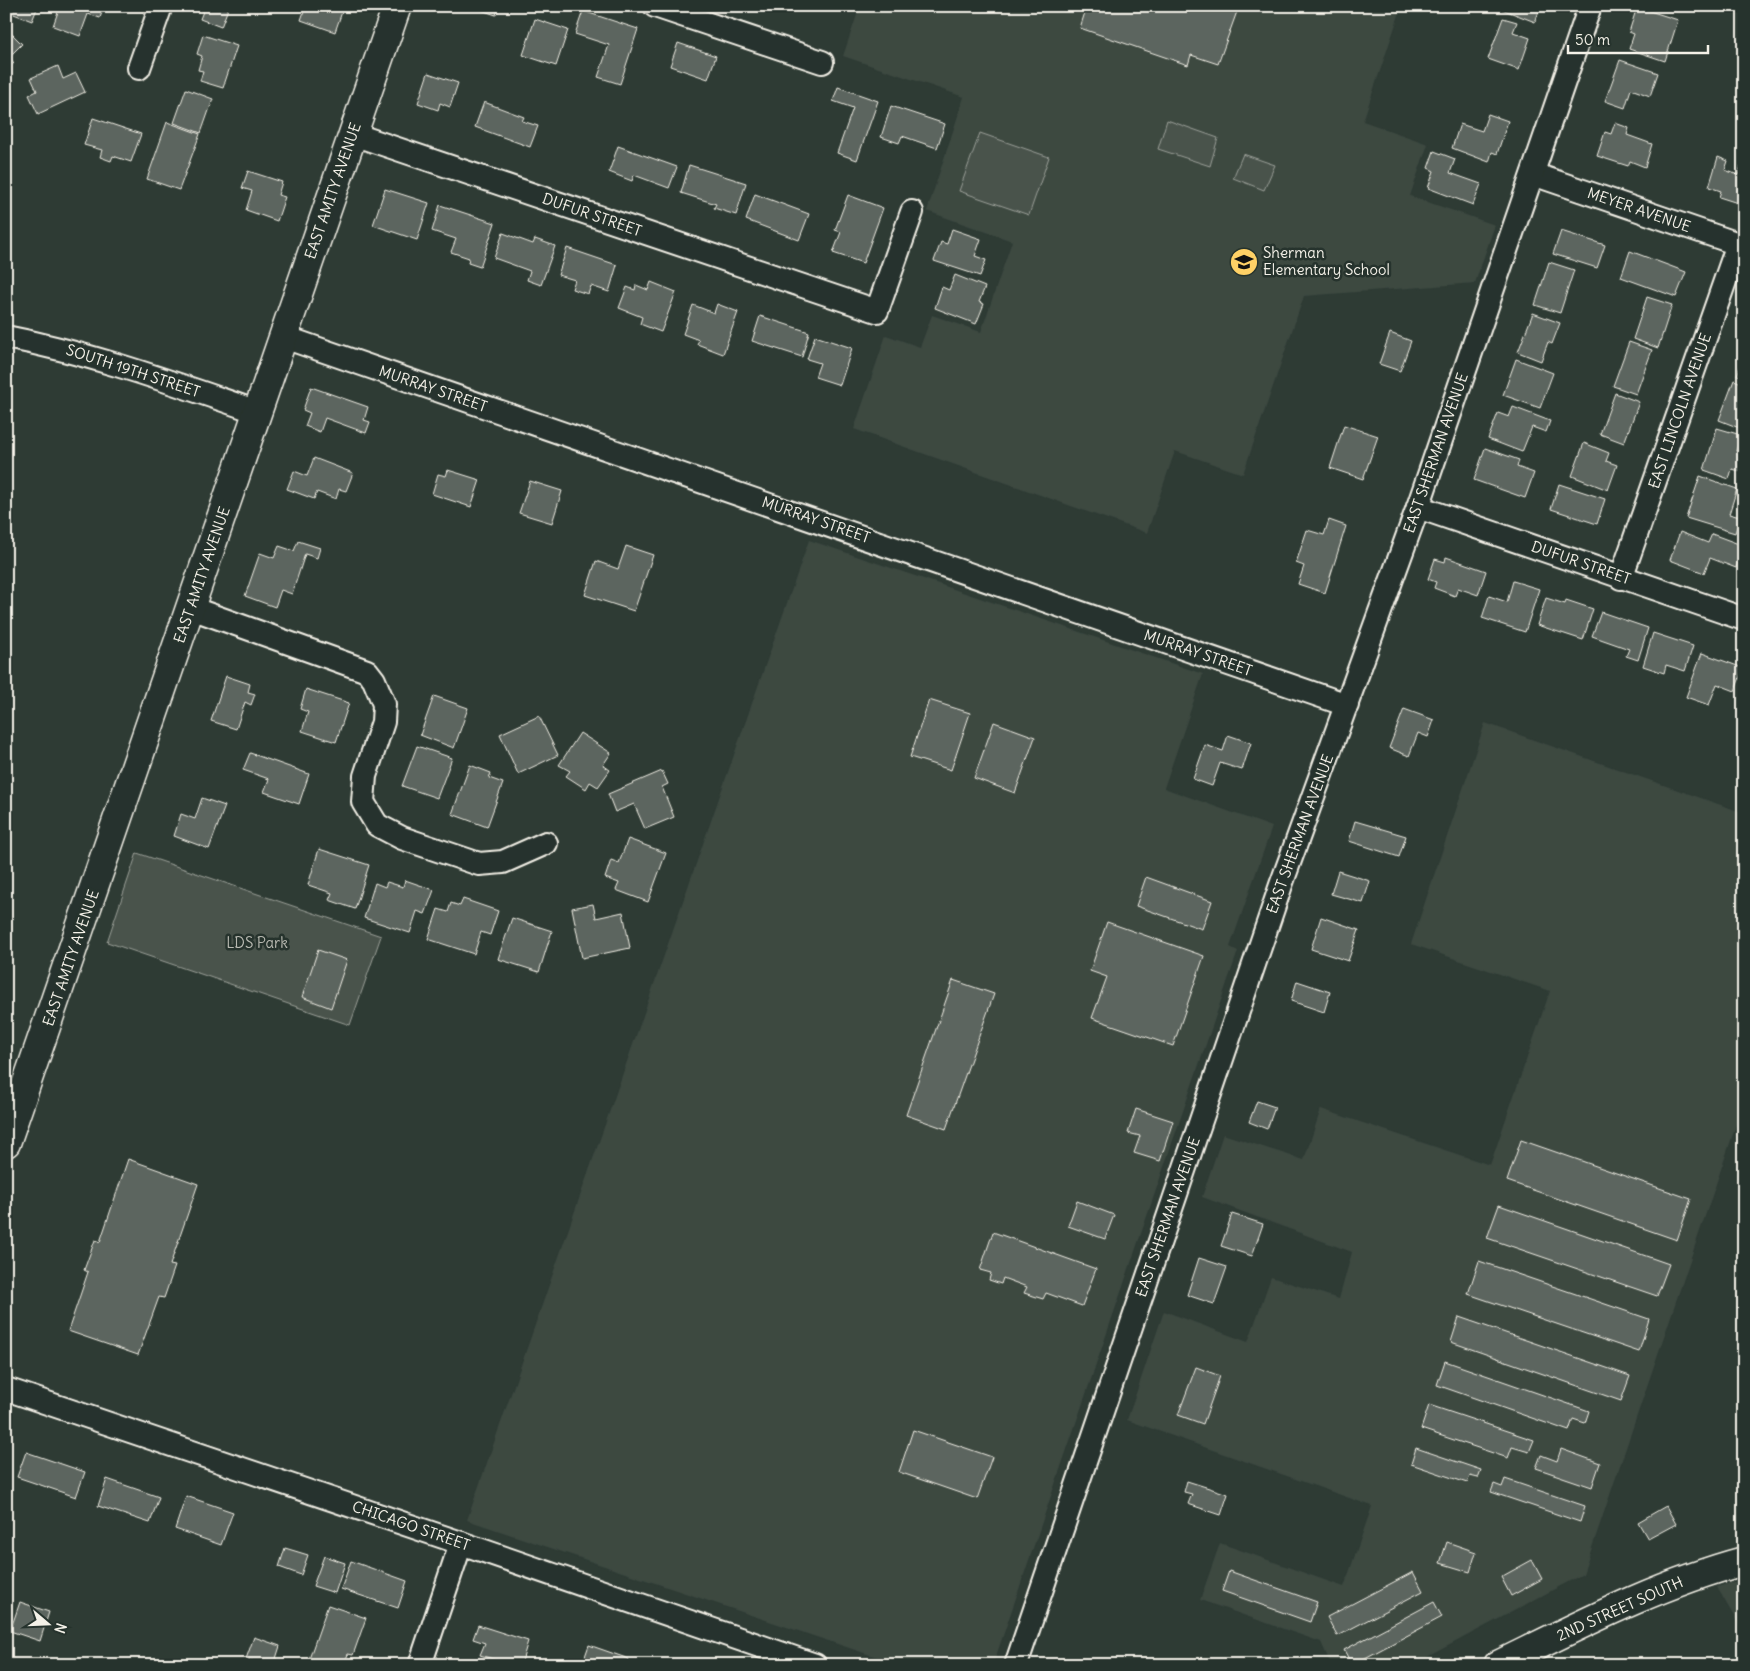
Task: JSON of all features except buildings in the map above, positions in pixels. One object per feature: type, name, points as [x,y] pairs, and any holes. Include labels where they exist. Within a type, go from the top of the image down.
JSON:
[{"type":"main road","name":"EAST AMITY AVENUE","points":[[6,1143],[397,6]]},
{"type":"main road","name":"2ND STREET SOUTH","points":[[1498,1665],[1625,1604],[1708,1571],[1744,1561]]},
{"type":"street","points":[[138,68],[161,6]]},
{"type":"street","points":[[655,6],[822,62]]},
{"type":"street","name":"EAST SHERMAN AVENUE","points":[[1016,1665],[1281,885],[1418,506],[1590,6]]},
{"type":"street","name":"DUFUR STREET","points":[[353,134],[878,312],[912,212]]},
{"type":"street","name":"MEYER AVENUE","points":[[1533,174],[1741,245]]},
{"type":"street","name":"EAST LINCOLN AVENUE","points":[[1621,578],[1741,245]]},
{"type":"street","name":"SOUTH 19TH STREET","points":[[6,337],[52,346],[119,364],[258,412]]},
{"type":"street","name":"MURRAY STREET","points":[[284,337],[1347,705]]},
{"type":"street","name":"DUFUR STREET","points":[[1418,506],[1621,578],[1744,619]]},
{"type":"street","points":[[191,608],[367,671],[374,680],[384,704],[382,722],[365,776],[363,802],[377,825],[402,838],[479,864],[503,862],[546,843]]},
{"type":"street","name":"CHICAGO STREET","points":[[6,1389],[815,1665]]},
{"type":"street","points":[[420,1665],[461,1543]]},
{"type":"shaded area","name":"Sherman Elementary School","points":[[860,6],[1402,6],[1363,121],[1428,144],[1410,196],[1495,225],[1475,283],[1304,296],[1243,474],[1175,451],[1147,533],[854,429],[886,335],[920,347],[932,315],[981,332],[1012,241],[927,211],[964,97],[843,56]]},
{"type":"shaded area","points":[[809,540],[1203,674],[1164,788],[1272,827],[1230,947],[1238,951],[993,1665],[900,1665],[467,1520]]},
{"type":"shaded area","points":[[1485,723],[1744,813],[1744,1102],[1583,1574],[1412,1665],[1331,1665],[1321,1642],[1200,1600],[1220,1543],[1344,1587],[1372,1506],[1127,1420],[1164,1311],[1248,1342],[1271,1277],[1339,1299],[1352,1252],[1202,1197],[1223,1134],[1304,1160],[1321,1109],[1490,1165],[1550,991],[1411,944]]},
{"type":"shaded area","points":[[1744,1579],[1744,1634],[1717,1587]]},
{"type":"green space","points":[[1167,120],[1218,138],[1210,166],[1158,149]]},
{"type":"green space","points":[[980,133],[1049,157],[1029,215],[959,191]]},
{"type":"green space","points":[[1243,154],[1275,165],[1264,190],[1233,178]]},
{"type":"green space","name":"LDS Park","points":[[137,853],[381,936],[350,1025],[107,942]]},
{"type":"place","name":"Sherman Elementary School","points":[[1244,262]]}]
